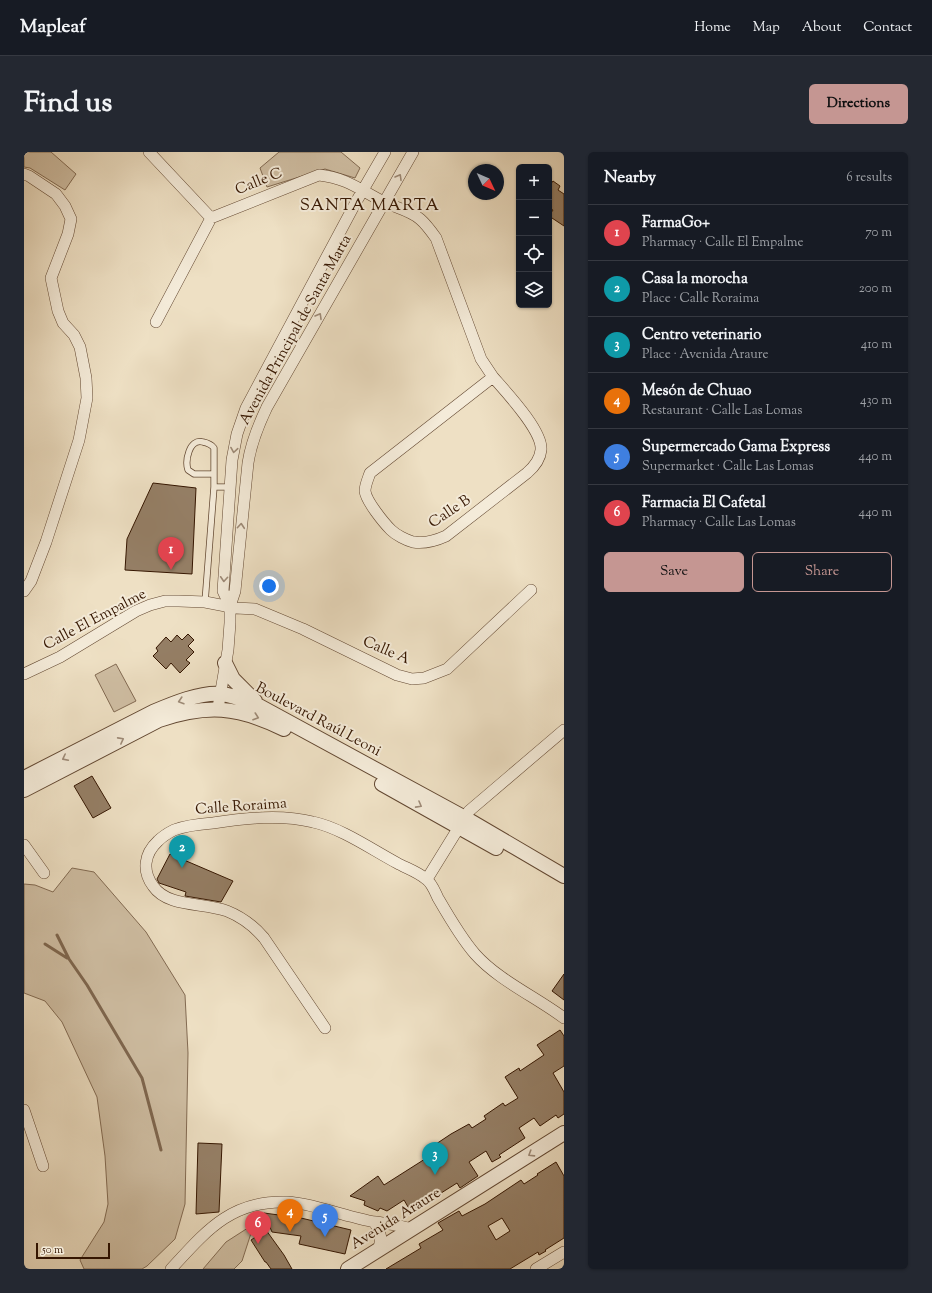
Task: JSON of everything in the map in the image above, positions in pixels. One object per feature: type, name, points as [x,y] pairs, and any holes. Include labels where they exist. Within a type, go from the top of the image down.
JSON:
[{"type":"street","points":[[149,152],[211,218],[156,322]]},
{"type":"street","name":"Avenida Principal de Santa Marta","points":[[230,606],[223,591],[232,460],[237,434],[246,408],[385,152]]},
{"type":"street","name":"Avenida Principal de Santa Marta","points":[[218,708],[230,629],[230,606],[235,591],[250,447],[256,429],[267,407],[413,152]]},
{"type":"street","points":[[24,174],[56,194],[65,206],[71,219],[68,234],[51,278],[58,311],[63,323],[74,335],[80,347],[86,378],[87,398],[79,440],[49,535],[36,571],[24,591]]},
{"type":"street","name":"Calle C","points":[[211,218],[319,175],[333,176],[364,190],[384,202]]},
{"type":"street","name":"Calle B","points":[[384,202],[420,219],[430,229],[436,238],[481,359],[534,428],[541,443],[539,459],[527,473],[446,536],[424,543],[411,542],[391,531],[367,500],[365,490],[370,473],[494,376]]},
{"type":"street","name":"Calle A","points":[[230,606],[255,609],[304,629],[398,675],[412,679],[424,678],[447,669],[531,590]]},
{"type":"street","name":"Calle El Empalme","points":[[24,674],[60,657],[136,611],[150,605],[165,601],[205,602],[230,606]]},
{"type":"street","points":[[225,663],[233,679],[259,706]]},
{"type":"street","name":"Boulevard Raúl Leoni","points":[[24,778],[153,712],[174,703],[196,696],[219,694],[236,697],[259,706],[462,823],[564,886]]},
{"type":"street","name":"Boulevard Raúl Leoni","points":[[24,790],[159,720],[181,713],[218,708],[256,717],[281,728],[564,876]]},
{"type":"street","points":[[426,879],[469,811],[564,730]]},
{"type":"street","name":"Calle Roraima","points":[[325,1028],[264,938],[254,926],[226,910],[176,901],[165,896],[154,888],[145,869],[146,858],[152,846],[172,831],[187,826],[234,820],[293,818],[314,822],[339,831],[426,879],[468,946],[482,963],[564,1018]]},
{"type":"street","points":[[24,845],[44,873]]},
{"type":"street","points":[[24,1110],[43,1166]]},
{"type":"street","name":"Avenida Araure","points":[[348,1269],[564,1134]]},
{"type":"street","points":[[171,1269],[210,1228],[226,1216],[253,1205],[288,1202],[374,1222],[400,1225],[411,1229]]},
{"type":"street","points":[[374,1222],[381,1236],[378,1251]]},
{"type":"street","points":[[536,1269],[564,1252]]},
{"type":"lane","points":[[205,602],[214,486],[214,474],[214,448],[209,443],[200,441],[196,442],[188,455],[186,465],[188,470],[194,474],[214,474]]},
{"type":"lane","points":[[214,486],[231,486]]},
{"type":"shaded area","points":[[24,152],[51,152],[76,174],[65,190],[30,168],[24,167]]},
{"type":"shaded area","points":[[279,152],[341,152],[360,168],[355,178],[325,169],[267,187],[260,168]]},
{"type":"shaded area","points":[[116,664],[136,701],[114,712],[95,675]]},
{"type":"shaded area","points":[[72,868],[94,872],[146,932],[185,995],[188,1053],[185,1204],[175,1239],[142,1269],[84,1269],[80,1260],[104,1222],[108,1204],[105,1156],[97,1097],[62,1022],[45,1001],[24,993],[24,884],[35,885],[53,892]]},
{"type":"shaded area","points":[[254,1224],[242,1261],[234,1269],[203,1269],[226,1242]]},
{"type":"building","points":[[553,181],[560,186],[558,190],[564,194],[564,226],[552,218]]},
{"type":"building","points":[[153,483],[196,488],[192,574],[125,570],[127,539]]},
{"type":"building","points":[[188,634],[194,640],[188,646],[194,652],[186,660],[190,663],[180,673],[171,663],[166,669],[153,656],[158,651],[156,648],[166,637],[171,642],[177,635],[182,640]]},
{"type":"building","points":[[92,776],[111,808],[93,818],[74,786]]},
{"type":"building","points":[[170,854],[233,881],[221,902],[185,896],[186,892],[159,883],[157,879]]},
{"type":"building","points":[[564,974],[564,1000],[552,991]]},
{"type":"building","points":[[560,1030],[564,1036],[564,1066],[553,1073],[564,1092],[564,1114],[558,1118],[556,1115],[540,1126],[534,1118],[519,1128],[525,1138],[499,1155],[501,1157],[492,1162],[486,1151],[469,1162],[478,1176],[460,1188],[457,1183],[411,1212],[404,1200],[387,1211],[380,1208],[378,1211],[364,1205],[365,1201],[350,1196],[378,1176],[384,1185],[436,1152],[433,1146],[451,1134],[469,1124],[472,1128],[486,1119],[484,1116],[503,1103],[505,1106],[518,1098],[505,1077],[519,1068],[520,1071],[544,1055],[537,1045]]},
{"type":"building","points":[[198,1143],[222,1144],[219,1212],[196,1214]]},
{"type":"building","points":[[556,1162],[564,1176],[564,1238],[545,1250],[546,1251],[539,1255],[538,1252],[510,1269],[386,1269],[421,1248],[419,1244],[443,1230],[438,1223],[459,1211],[462,1216],[485,1204],[521,1180],[524,1184],[538,1175],[537,1174]],"holes":[[[502,1218],[510,1231],[496,1240],[488,1226]]]},
{"type":"building","points":[[264,1213],[301,1218],[351,1230],[345,1254],[299,1244],[301,1236],[272,1232]]},
{"type":"building","points":[[266,1230],[292,1269],[271,1269],[265,1262],[251,1240]]},
{"type":"waterway","points":[[57,935],[69,959],[87,985],[142,1078],[161,1150]]},
{"type":"waterway","points":[[45,944],[67,958]]},
{"type":"place","name":"FarmaGo+","points":[[171,570]]},
{"type":"place","name":"Casa la morocha","points":[[182,868]]},
{"type":"place","name":"Centro veterinario","points":[[435,1175]]},
{"type":"place","name":"Mesón de Chuao","points":[[290,1232]]},
{"type":"place","name":"Supermercado Gama Express","points":[[325,1237]]},
{"type":"place","name":"Farmacia El Cafetal","points":[[258,1244]]},
{"type":"district","name":"SANTA MARTA","points":[[370,206]]}]
